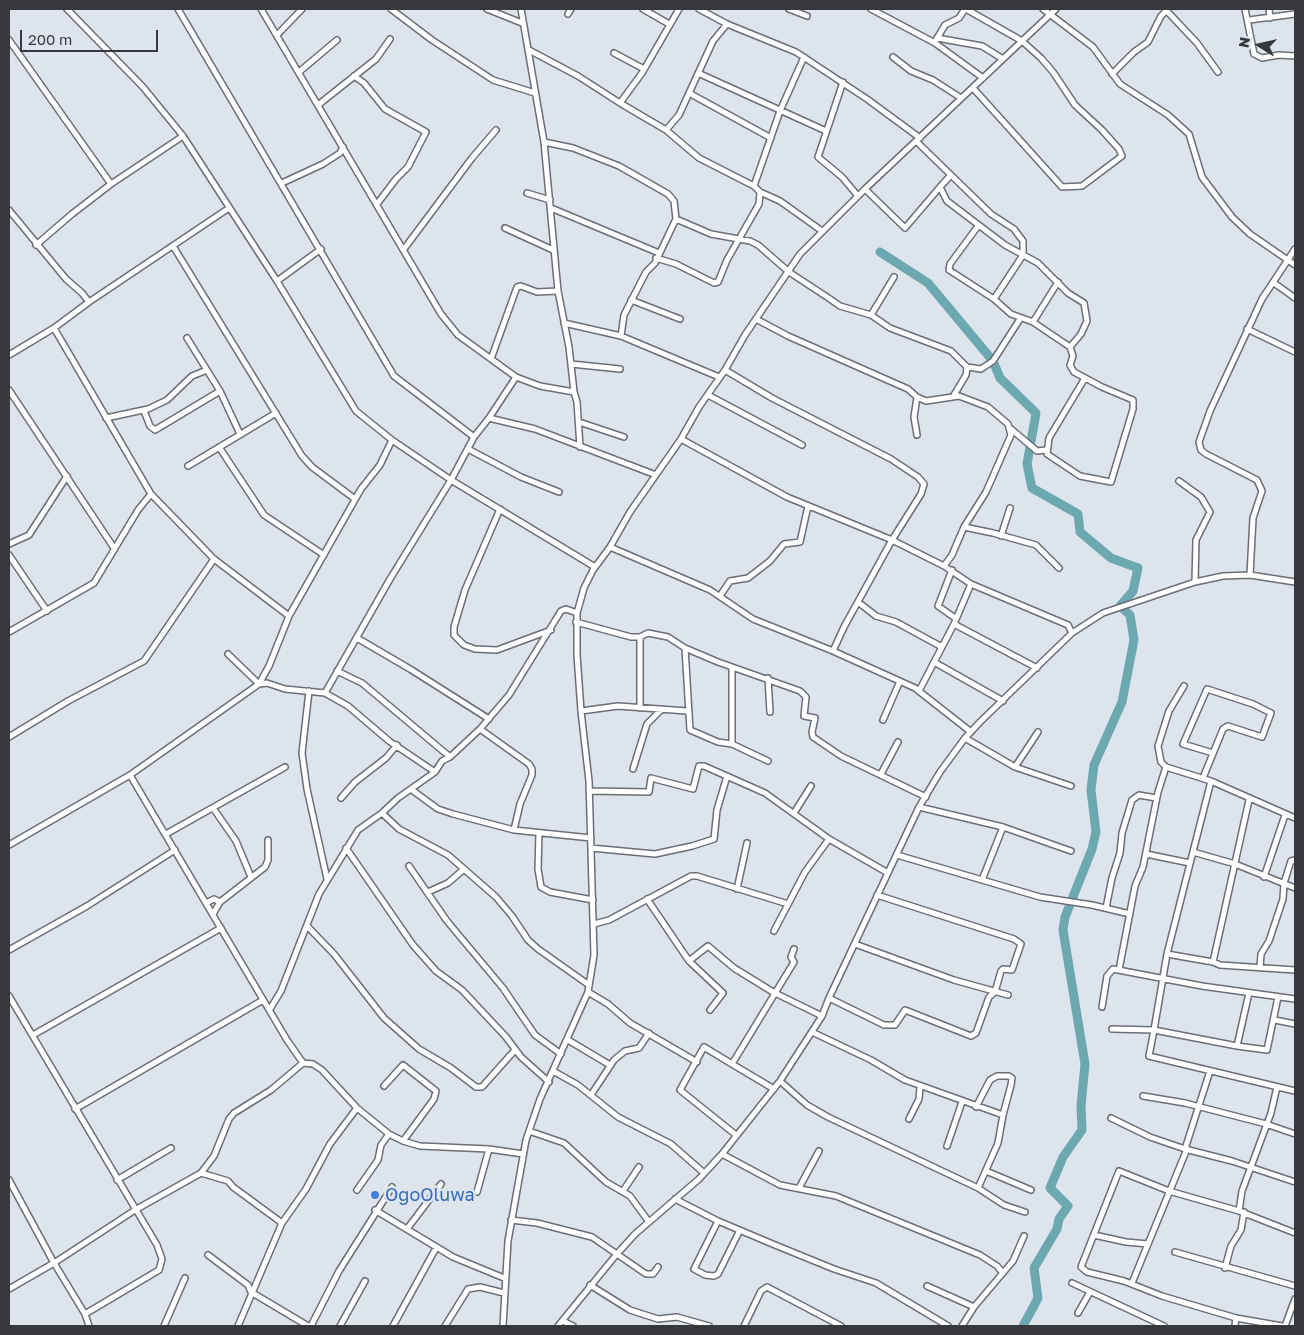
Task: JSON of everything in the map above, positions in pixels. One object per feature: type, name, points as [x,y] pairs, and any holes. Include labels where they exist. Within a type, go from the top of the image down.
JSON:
[{"type":"street","points":[[67,9],[143,87],[183,136],[277,282],[356,411],[392,440],[451,480],[595,567]]},
{"type":"street","points":[[178,9],[394,376],[474,437]]},
{"type":"street","points":[[261,9],[441,314],[458,334],[516,377],[551,389],[574,392]]},
{"type":"street","points":[[277,35],[302,9]]},
{"type":"street","points":[[391,9],[432,40],[493,80],[535,93]]},
{"type":"street","points":[[487,9],[522,23]]},
{"type":"street","points":[[520,9],[529,50],[544,142],[553,250],[574,392],[578,402],[580,447]]},
{"type":"street","points":[[643,9],[669,24]]},
{"type":"street","points":[[620,103],[644,69],[678,9]]},
{"type":"street","points":[[699,9],[728,24],[804,57],[843,82],[918,140],[950,176],[992,214],[1020,234],[1024,248],[1023,255],[994,299]]},
{"type":"street","points":[[789,9],[806,16]]},
{"type":"street","points":[[870,9],[936,41],[983,78]]},
{"type":"street","points":[[936,41],[945,25],[959,18],[966,9],[1022,41],[1048,65],[1075,105],[1102,130],[1119,149],[1122,156],[1082,186],[1062,187],[973,88]]},
{"type":"street","points":[[1043,9],[1093,47],[1120,84],[1168,115],[1189,134],[1202,177],[1232,217],[1250,234],[1295,265]]},
{"type":"street","points":[[503,1326],[504,1278],[511,1220],[528,1130],[588,992],[594,955],[589,792],[586,745],[580,711],[576,622],[584,588],[595,567],[681,439],[699,407],[800,254],[865,189],[1056,9]]},
{"type":"street","points":[[1245,9],[1249,20],[1251,48],[1257,56],[1262,58],[1280,55],[1295,56]]},
{"type":"street","points":[[1269,9],[1270,18]]},
{"type":"street","points":[[1112,74],[1134,52],[1148,42],[1161,16],[1169,10],[1218,72]]},
{"type":"street","points":[[1249,20],[1295,14]]},
{"type":"street","points":[[666,130],[679,115],[714,41],[728,24]]},
{"type":"street","points":[[318,105],[376,59],[390,39]]},
{"type":"street","points":[[9,40],[111,184]]},
{"type":"street","points":[[299,72],[337,40]]},
{"type":"street","points":[[936,41],[982,46],[1003,59]]},
{"type":"street","points":[[529,50],[578,76],[666,130],[699,158],[780,201],[822,231]]},
{"type":"street","points":[[614,53],[644,69]]},
{"type":"street","points":[[893,56],[911,71],[933,80],[961,98]]},
{"type":"street","points":[[754,186],[780,110],[804,57]]},
{"type":"street","points":[[698,73],[826,131]]},
{"type":"street","points":[[354,76],[364,83],[385,109],[426,132],[408,167],[377,204]]},
{"type":"street","points":[[843,82],[818,157],[842,177],[858,196]]},
{"type":"street","points":[[690,92],[771,138]]},
{"type":"street","points":[[404,249],[472,158],[496,130]]},
{"type":"street","points":[[36,246],[72,214],[111,184],[183,136]]},
{"type":"street","points":[[544,142],[573,148],[619,166],[668,194],[674,201],[676,219],[655,263],[646,272],[631,300],[624,315],[621,336]]},
{"type":"street","points":[[282,183],[323,164],[340,153],[343,147]]},
{"type":"street","points":[[340,153],[350,158]]},
{"type":"street","points":[[865,189],[905,228],[950,176]]},
{"type":"street","points":[[940,187],[947,201],[978,226],[1038,263],[1068,294],[1084,303],[1088,316],[1081,334],[1070,347]]},
{"type":"street","points":[[551,208],[716,283],[759,204],[760,192]]},
{"type":"street","points":[[527,193],[550,200]]},
{"type":"street","points":[[9,355],[54,328],[89,302],[229,208]]},
{"type":"street","points":[[9,210],[36,246],[89,302]]},
{"type":"street","points":[[676,219],[711,234],[750,241],[758,245],[789,272],[840,306],[871,315],[890,328],[951,351],[967,367],[981,369],[993,361],[1020,319]]},
{"type":"street","points":[[978,226],[950,264],[949,270],[994,299],[1020,319],[1033,322],[1038,328],[1070,347],[1072,356],[1071,368],[1086,378],[1133,400],[1133,409],[1111,482],[1080,476],[1051,458],[1046,450],[1049,438],[1086,378]]},
{"type":"street","points":[[505,228],[553,250]]},
{"type":"street","points":[[173,246],[276,413],[312,467],[355,498]]},
{"type":"street","points":[[277,282],[320,249]]},
{"type":"street","points":[[1250,575],[1253,518],[1262,491],[1257,480],[1251,475],[1228,466],[1200,450],[1199,442],[1210,411],[1247,329],[1262,299],[1295,249]]},
{"type":"street","points":[[871,315],[894,277]]},
{"type":"street","points":[[1033,322],[1058,282]]},
{"type":"street","points":[[1274,283],[1295,298]]},
{"type":"street","points":[[491,359],[517,287],[521,286],[537,292],[558,291]]},
{"type":"street","points":[[631,300],[680,319]]},
{"type":"street","points":[[756,320],[908,389],[917,397],[926,401],[954,395],[988,407],[1037,451],[1046,450]]},
{"type":"street","points":[[564,323],[621,336],[719,377]]},
{"type":"street","points":[[54,328],[152,494],[214,559],[289,616]]},
{"type":"street","points":[[1247,329],[1295,352]]},
{"type":"street","points":[[187,338],[220,391],[240,434]]},
{"type":"street","points":[[571,364],[620,369]]},
{"type":"street","points":[[954,395],[966,375],[967,367]]},
{"type":"street","points":[[106,418],[144,411],[167,400],[192,376],[208,370]]},
{"type":"street","points":[[725,370],[772,398],[891,459],[918,477],[924,484],[858,602],[834,651]]},
{"type":"street","points":[[325,693],[390,579],[451,480],[474,437],[516,377]]},
{"type":"street","points":[[9,390],[114,548]]},
{"type":"street","points":[[144,411],[150,426],[155,430],[220,391]]},
{"type":"street","points":[[708,396],[802,445]]},
{"type":"street","points":[[917,397],[914,417],[917,435]]},
{"type":"street","points":[[188,466],[276,413]]},
{"type":"street","points":[[489,418],[535,429],[656,475]]},
{"type":"street","points":[[579,422],[624,437]]},
{"type":"street","points":[[944,566],[952,555],[964,527],[982,500],[1011,435],[1011,429]]},
{"type":"street","points":[[681,439],[786,497],[892,540],[952,570],[971,584],[1068,625],[1072,633]]},
{"type":"street","points":[[9,845],[130,775],[259,684],[269,666],[289,616],[355,498],[380,466],[392,440]]},
{"type":"street","points":[[218,448],[264,514],[324,555]]},
{"type":"street","points":[[468,449],[516,474],[559,492]]},
{"type":"street","points":[[9,544],[29,535],[67,476]]},
{"type":"street","points":[[1179,481],[1202,497],[1210,512],[1196,540],[1195,582]]},
{"type":"street","points":[[9,632],[94,583],[138,510],[152,494]]},
{"type":"street","points":[[720,596],[730,581],[748,578],[770,561],[784,544],[800,542],[808,506]]},
{"type":"street","points":[[1001,536],[1010,508]]},
{"type":"street","points":[[500,509],[465,590],[454,627],[454,634],[464,645],[497,650],[551,630]]},
{"type":"street","points":[[964,527],[1036,545],[1059,568]]},
{"type":"street","points":[[610,547],[720,596],[753,619],[834,651],[900,681],[919,691],[971,732]]},
{"type":"street","points":[[9,555],[46,611]]},
{"type":"street","points":[[9,737],[68,701],[144,661],[214,559]]},
{"type":"street","points":[[952,570],[938,606],[955,618]]},
{"type":"street","points":[[558,1326],[616,1255],[722,1154],[780,1081],[822,1016],[877,895],[920,807],[940,772],[965,738],[1072,633],[1103,613],[1195,582],[1223,576],[1250,575],[1295,582]]},
{"type":"street","points":[[919,691],[954,624],[971,584]]},
{"type":"street","points":[[858,602],[876,616],[896,622],[942,647]]},
{"type":"street","points":[[270,1008],[281,991],[308,927],[319,894],[358,830],[435,772],[442,761],[450,757],[480,729],[510,695],[561,611],[566,609],[577,613]]},
{"type":"street","points":[[576,622],[631,638],[640,637],[648,633],[662,635],[675,640],[685,648],[732,667],[768,678],[804,694],[806,697],[804,716],[815,718],[812,732],[813,737],[841,756],[926,797]]},
{"type":"street","points":[[954,624],[1037,668]]},
{"type":"street","points":[[640,637],[640,708]]},
{"type":"street","points":[[357,638],[489,719]]},
{"type":"street","points":[[685,648],[687,711],[690,716],[691,731],[718,742],[732,744],[768,761]]},
{"type":"street","points":[[228,654],[259,684]]},
{"type":"street","points":[[934,662],[1002,701]]},
{"type":"street","points":[[732,667],[732,744]]},
{"type":"street","points":[[337,671],[362,683],[431,738],[450,757]]},
{"type":"street","points":[[768,678],[770,712]]},
{"type":"street","points":[[883,720],[900,681]]},
{"type":"street","points":[[259,684],[267,683],[285,689],[325,693],[348,706],[397,746],[435,772]]},
{"type":"street","points":[[1184,686],[1170,711],[1158,746],[1158,755],[1166,767],[1211,781],[1249,800],[1295,818]]},
{"type":"street","points":[[1203,778],[1212,756],[1223,728],[1228,726],[1262,737],[1271,713],[1253,704],[1207,689],[1183,744],[1212,756]]},
{"type":"street","points":[[309,691],[302,753],[307,789],[327,880]]},
{"type":"street","points":[[580,711],[618,706],[687,711]]},
{"type":"street","points":[[632,769],[647,724],[661,710]]},
{"type":"street","points":[[480,729],[529,764],[532,769],[532,775],[520,804],[514,830]]},
{"type":"street","points":[[1016,767],[1038,732]]},
{"type":"street","points":[[965,738],[1016,767],[1071,786]]},
{"type":"street","points":[[881,774],[898,742]]},
{"type":"street","points":[[340,798],[355,782],[386,758],[397,746]]},
{"type":"street","points":[[589,792],[649,792],[651,778],[693,789],[701,766],[755,787],[829,839],[888,873]]},
{"type":"street","points":[[166,834],[285,767]]},
{"type":"street","points":[[1119,970],[1130,914],[1146,854],[1156,798],[1166,767]]},
{"type":"street","points":[[130,775],[263,1000],[270,1008],[287,1040],[303,1063]]},
{"type":"street","points":[[592,848],[655,854],[714,839],[716,810],[727,776]]},
{"type":"street","points":[[1211,781],[1167,954],[1149,1056],[1295,1091]]},
{"type":"street","points":[[794,813],[811,786]]},
{"type":"street","points":[[412,790],[438,809],[514,830],[591,838]]},
{"type":"street","points":[[1106,908],[1112,878],[1120,853],[1122,833],[1132,800],[1139,795],[1156,798]]},
{"type":"street","points":[[1213,962],[1249,800]]},
{"type":"street","points":[[920,807],[1003,827],[1071,851]]},
{"type":"street","points":[[213,808],[244,855],[251,877]]},
{"type":"street","points":[[382,813],[399,829],[448,855],[496,897],[528,940],[538,949],[590,984]]},
{"type":"street","points":[[1264,877],[1285,815]]},
{"type":"street","points":[[982,880],[1003,827]]},
{"type":"street","points":[[538,833],[538,869],[541,887],[550,892],[593,900]]},
{"type":"street","points":[[774,931],[805,872],[829,839]]},
{"type":"street","points":[[212,914],[220,902],[265,867],[268,860],[268,840]]},
{"type":"street","points":[[737,889],[747,843]]},
{"type":"street","points":[[346,848],[413,945],[436,971],[462,990],[506,1037],[515,1050],[549,1082]]},
{"type":"street","points":[[9,950],[87,906],[175,850]]},
{"type":"street","points":[[1193,852],[1235,864],[1295,888]]},
{"type":"street","points":[[1146,854],[1190,863]]},
{"type":"street","points":[[897,855],[1040,897],[1130,914]]},
{"type":"street","points":[[1260,968],[1262,954],[1269,941],[1283,899],[1284,883],[1291,861],[1295,860]]},
{"type":"street","points":[[409,866],[447,921],[507,994],[535,1034],[561,1054]]},
{"type":"street","points":[[428,892],[448,883],[464,869]]},
{"type":"street","points":[[594,924],[609,920],[691,876],[788,904]]},
{"type":"street","points":[[829,998],[884,1025],[896,1025],[906,1010],[971,1036],[976,1033],[989,997],[995,992],[1001,971],[1003,969],[1012,970],[1020,948],[1018,941],[877,895]]},
{"type":"street","points":[[647,899],[689,961],[723,993],[710,1010]]},
{"type":"street","points":[[206,902],[214,900],[220,902]]},
{"type":"street","points":[[308,927],[334,954],[384,1018],[419,1049],[451,1068],[476,1087],[482,1087],[515,1050]]},
{"type":"street","points":[[33,1034],[221,928]]},
{"type":"street","points":[[855,944],[1008,995]]},
{"type":"street","points":[[689,961],[708,946],[734,968],[774,992],[822,1016]]},
{"type":"street","points":[[732,1064],[774,992],[794,962],[791,957],[794,949]]},
{"type":"street","points":[[1167,954],[1213,962],[1220,966],[1295,970]]},
{"type":"street","points":[[1102,1007],[1107,976],[1110,970],[1295,999]]},
{"type":"street","points":[[588,992],[608,1004],[630,1023],[697,1062]]},
{"type":"street","points":[[1238,1046],[1249,993]]},
{"type":"street","points":[[9,996],[157,1245],[162,1259],[159,1270],[85,1314]]},
{"type":"street","points":[[1112,1029],[1154,1030],[1267,1050],[1275,1020],[1278,997]]},
{"type":"street","points":[[75,1109],[263,1000]]},
{"type":"street","points":[[1275,1020],[1295,1024]]},
{"type":"street","points":[[812,1032],[920,1087],[1003,1115]]},
{"type":"street","points":[[591,1095],[610,1065],[625,1051],[639,1048],[649,1033]]},
{"type":"street","points":[[568,1040],[610,1065]]},
{"type":"street","points":[[736,1135],[680,1090],[704,1047],[774,1089]]},
{"type":"street","points":[[9,1289],[54,1263],[135,1210],[201,1173],[214,1156],[228,1119],[234,1113],[271,1090],[303,1063],[313,1064],[322,1070],[357,1108],[389,1134],[403,1142],[420,1146],[489,1149],[523,1154]]},
{"type":"street","points":[[384,1086],[403,1065],[436,1091],[434,1099],[403,1142]]},
{"type":"street","points":[[553,1071],[591,1095],[618,1117],[671,1144],[704,1173]]},
{"type":"street","points":[[1132,1283],[1186,1149],[1210,1071]]},
{"type":"street","points":[[976,1107],[990,1080],[997,1076],[1009,1076],[1012,1078],[998,1143],[978,1188]]},
{"type":"street","points":[[780,1081],[807,1105],[828,1117],[978,1188],[1004,1205],[1025,1212]]},
{"type":"street","points":[[909,1120],[919,1099],[920,1087]]},
{"type":"street","points":[[1225,1268],[1231,1246],[1241,1230],[1242,1191],[1273,1107],[1277,1087]]},
{"type":"street","points":[[1143,1096],[1198,1106],[1266,1124],[1295,1134]]},
{"type":"street","points":[[947,1146],[962,1102]]},
{"type":"street","points":[[238,1326],[282,1223],[306,1189],[330,1144],[357,1108]]},
{"type":"street","points":[[1111,1118],[1150,1137],[1295,1182]]},
{"type":"street","points":[[528,1130],[564,1143],[606,1182],[623,1191],[638,1205],[649,1222]]},
{"type":"street","points":[[357,1190],[378,1160],[381,1145],[389,1134]]},
{"type":"street","points":[[117,1180],[171,1148]]},
{"type":"street","points":[[477,1192],[489,1149]]},
{"type":"street","points":[[799,1188],[819,1151]]},
{"type":"street","points":[[722,1154],[780,1185],[836,1196],[980,1255],[997,1266],[1003,1273]]},
{"type":"street","points":[[623,1191],[639,1167]]},
{"type":"street","points":[[986,1171],[1032,1190]]},
{"type":"street","points":[[1295,1233],[1241,1212],[1170,1191],[1119,1171],[1081,1267],[1083,1270],[1132,1283],[1162,1296],[1236,1318],[1283,1326],[1295,1299]]},
{"type":"street","points":[[201,1173],[228,1181],[233,1188],[282,1223]]},
{"type":"street","points":[[9,1180],[54,1263],[85,1314],[89,1326]]},
{"type":"street","points":[[407,1229],[441,1184]]},
{"type":"street","points":[[208,1255],[248,1285],[251,1292],[309,1326],[375,1210],[392,1187]]},
{"type":"street","points":[[675,1199],[718,1221],[834,1269],[876,1282],[948,1326]]},
{"type":"street","points":[[375,1210],[436,1248],[466,1263],[504,1278]]},
{"type":"street","points":[[511,1220],[537,1223],[592,1237],[646,1274],[653,1274],[658,1267]]},
{"type":"street","points":[[718,1221],[694,1270],[706,1275],[714,1276],[718,1274],[740,1230]]},
{"type":"street","points":[[1094,1235],[1136,1244],[1148,1244]]},
{"type":"street","points":[[962,1326],[974,1307],[1013,1261],[1024,1236]]},
{"type":"street","points":[[1136,1244],[1144,1253]]},
{"type":"street","points":[[393,1326],[436,1248]]},
{"type":"street","points":[[1176,1252],[1225,1268],[1295,1286]]},
{"type":"street","points":[[164,1326],[185,1278]]},
{"type":"street","points":[[340,1326],[365,1281]]},
{"type":"street","points":[[1072,1284],[1164,1326]]},
{"type":"street","points":[[590,1285],[630,1310],[658,1319],[677,1316],[709,1326]]},
{"type":"street","points":[[927,1286],[974,1307]]},
{"type":"street","points":[[445,1326],[468,1289],[480,1287],[504,1293]]},
{"type":"street","points":[[744,1326],[761,1291],[767,1287],[841,1326]]},
{"type":"street","points":[[1078,1313],[1090,1292]]},
{"type":"street","points":[[1235,1326],[1236,1318]]},
{"type":"street","points":[[563,1321],[573,1326]]},
{"type":"waterway","points":[[880,252],[928,283],[993,361],[1000,378],[1036,413],[1027,464],[1032,488],[1078,514],[1080,532],[1111,558],[1138,568],[1133,591],[1120,606],[1130,615],[1134,640],[1122,702],[1094,765],[1091,790],[1096,832],[1092,849],[1065,917],[1063,930],[1085,1064],[1081,1106],[1082,1130],[1063,1157],[1050,1188],[1068,1206],[1059,1219],[1057,1229],[1034,1268],[1038,1298],[1023,1326]]},
{"type":"place","name":"OgoOluwa","points":[[375,1195]]}]
